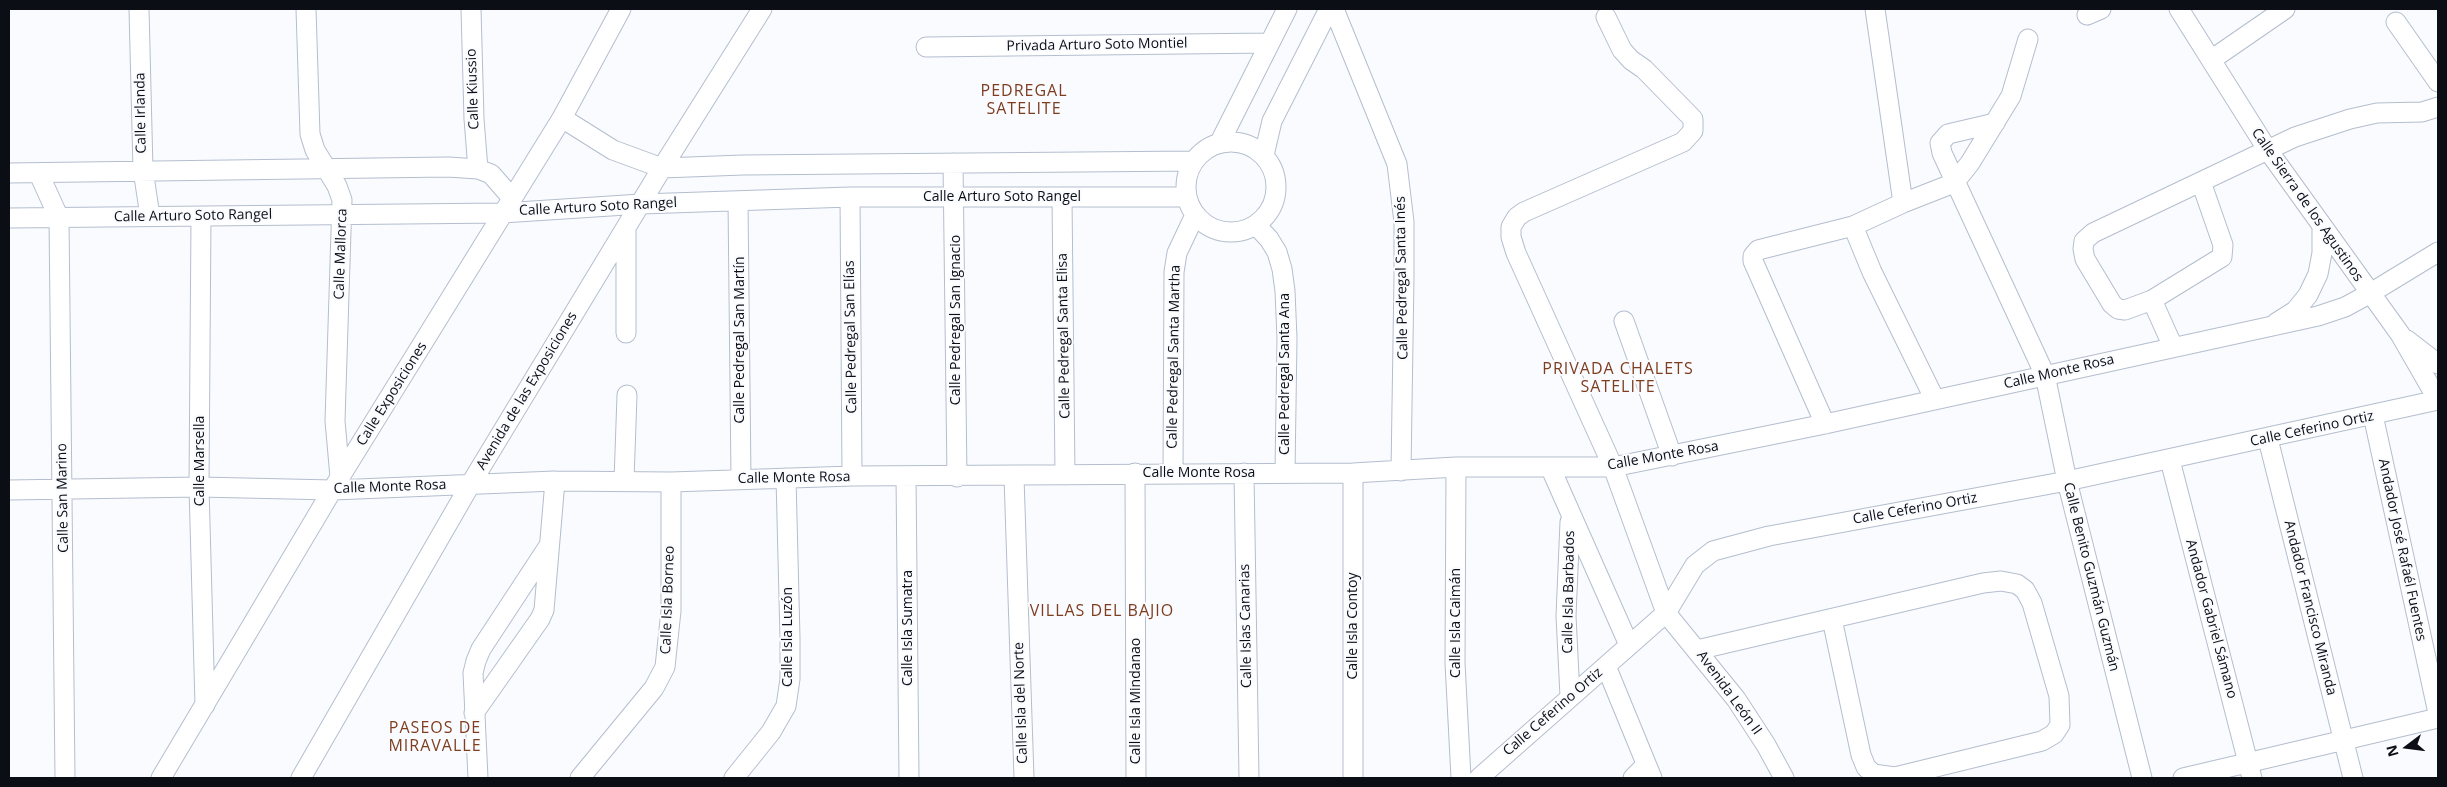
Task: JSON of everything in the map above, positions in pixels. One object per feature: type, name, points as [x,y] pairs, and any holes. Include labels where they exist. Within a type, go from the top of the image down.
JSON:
[{"type":"street","name":"Calle Irlanda","points":[[139,9],[143,170],[150,216]]},
{"type":"street","name":"Calle Mallorca","points":[[306,9],[310,134],[315,150],[337,186],[342,200],[343,213],[335,421],[337,483]]},
{"type":"street","name":"Calle Kiussio","points":[[471,9],[473,110],[478,169]]},
{"type":"street","name":"Calle Exposiciones","points":[[161,778],[337,483],[562,118],[621,9]]},
{"type":"street","name":"Avenida de las Exposiciones","points":[[301,778],[470,485],[662,168],[762,9]]},
{"type":"street","points":[[1220,142],[1268,43],[1287,9]]},
{"type":"street","points":[[1264,155],[1272,121],[1329,9]]},
{"type":"street","name":"Calle Pedregal Santa Inés","points":[[1334,9],[1346,43],[1387,137],[1398,174],[1404,222],[1402,471]]},
{"type":"street","points":[[1875,9],[1903,203]]},
{"type":"street","name":"Calle Sierra de los Agustinos","points":[[2179,9],[2267,149],[2369,294],[2400,334],[2438,400]]},
{"type":"street","points":[[2211,60],[2285,9]]},
{"type":"street","points":[[1606,17],[1622,50],[1631,60],[1644,69],[1693,119],[1694,131],[1683,142],[1538,205],[1517,217],[1511,226],[1511,236],[1516,253],[1613,467],[1666,613]]},
{"type":"street","points":[[2396,22],[2436,78]]},
{"type":"street","points":[[1825,424],[1753,261],[1753,256],[1758,250],[1853,226],[1903,203],[1954,183],[1970,163],[2011,96],[2028,39]]},
{"type":"street","name":"Privada Arturo Soto Montiel","points":[[926,47],[1268,43]]},
{"type":"street","points":[[2201,182],[2223,245],[2222,257],[2152,300],[2125,310],[2118,309],[2112,304],[2082,249],[2084,241],[2093,233],[2267,149],[2350,119],[2377,113],[2422,112],[2438,106]]},
{"type":"street","points":[[562,118],[613,150],[662,168],[743,164],[1193,161]]},
{"type":"street","name":"Calle Benito Guzmán Guzmán","points":[[1995,124],[1948,134],[1940,144],[1942,153],[1954,183],[2045,375],[2067,482],[2142,778]]},
{"type":"street","points":[[1236,141],[1251,146],[1264,155],[1272,168],[1276,184],[1274,200],[1267,214],[1256,225],[1244,231],[1223,231],[1205,224],[1195,215],[1187,197],[1186,178],[1193,161],[1205,149],[1220,142],[1236,141]]},
{"type":"street","name":"Calle Pedregal San Ignacio","points":[[953,163],[955,196],[957,477]]},
{"type":"street","points":[[9,173],[39,174],[143,170],[422,166],[478,169],[491,174],[507,205]]},
{"type":"street","points":[[39,174],[59,218]]},
{"type":"street","name":"Calle Arturo Soto Rangel","points":[[9,218],[200,217],[343,213],[507,205],[641,204],[850,197],[1187,197]]},
{"type":"street","name":"Calle Pedregal San Elías","points":[[850,197],[852,476]]},
{"type":"street","name":"Calle Pedregal Santa Elisa","points":[[1062,198],[1066,475]]},
{"type":"street","name":"Calle Pedregal San Martín","points":[[738,200],[741,479]]},
{"type":"street","name":"Calle Pedregal Santa Martha","points":[[1173,473],[1174,272],[1177,253],[1195,215]]},
{"type":"street","name":"Calle Marsella","points":[[200,217],[199,487],[205,705]]},
{"type":"street","name":"Calle San Marino","points":[[59,218],[64,489],[65,778]]},
{"type":"street","name":"Calle Pedregal Santa Ana","points":[[1256,225],[1269,239],[1277,252],[1285,291],[1288,338],[1285,472]]},
{"type":"street","points":[[1853,226],[1872,272],[1935,400]]},
{"type":"street","points":[[2268,328],[2295,311],[2308,295],[2318,274],[2322,253],[2322,227]]},
{"type":"street","points":[[626,229],[626,333]]},
{"type":"street","name":"Calle Monte Rosa","points":[[9,490],[337,483],[470,485],[555,481],[671,482],[852,476],[1014,477],[1135,473],[1354,473],[1456,467],[1550,469],[1613,467],[1825,424],[2318,316],[2345,307],[2438,252]]},
{"type":"street","points":[[2152,300],[2174,347]]},
{"type":"street","points":[[1624,321],[1672,456]]},
{"type":"street","points":[[2400,334],[2438,364]]},
{"type":"street","points":[[624,481],[626,395]]},
{"type":"street","name":"Calle Ceferino Ortiz","points":[[1479,778],[1666,613],[1695,565],[1713,551],[1769,536],[2067,482],[2438,400]]},
{"type":"street","name":"Andador José Rafaél Fuentes","points":[[2373,415],[2438,713]]},
{"type":"street","name":"Andador Francisco Miranda","points":[[2268,438],[2353,778]]},
{"type":"street","name":"Andador Gabriel Sámano","points":[[2170,460],[2250,770]]},
{"type":"street","name":"Calle Isla Caimán","points":[[1456,467],[1455,663],[1460,778]]},
{"type":"street","points":[[1550,469],[1629,645]]},
{"type":"street","name":"Calle Isla Mindanao","points":[[1135,473],[1136,778]]},
{"type":"street","name":"Calle Islas Canarias","points":[[1244,473],[1249,778]]},
{"type":"street","name":"Calle Isla Contoy","points":[[1353,778],[1354,473]]},
{"type":"street","name":"Calle Isla Sumatra","points":[[906,477],[907,775]]},
{"type":"street","name":"Calle Isla del Norte","points":[[1014,477],[1024,778]]},
{"type":"street","name":"Calle Isla Luzón","points":[[734,778],[771,732],[786,706],[790,679],[790,638],[786,478]]},
{"type":"street","points":[[474,713],[540,618],[547,595],[548,547],[555,481]]},
{"type":"street","name":"Calle Isla Borneo","points":[[580,778],[654,688],[665,667],[671,611],[671,482]]},
{"type":"street","name":"Calle Isla Barbados","points":[[1570,696],[1566,616],[1571,518]]},
{"type":"street","points":[[478,778],[472,673],[481,648],[548,547]]},
{"type":"street","points":[[1697,650],[1983,583],[2001,582],[2017,584],[2025,590],[2032,603],[2059,696],[2060,725],[2054,734],[2042,741],[1895,777],[1873,774],[1866,767],[1861,755],[1832,619]]},
{"type":"street","name":"Avenida León II","points":[[1666,613],[1736,699],[1766,745],[1784,778]]},
{"type":"street","points":[[1606,666],[1644,774]]},
{"type":"street","points":[[2183,778],[2250,770],[2343,740],[2438,718]]},
{"type":"district","name":"PEDREGAL SATELITE","points":[[1024,100]]},
{"type":"district","name":"PRIVADA CHALETS SATELITE","points":[[1618,378]]},
{"type":"district","name":"VILLAS DEL BAJIO","points":[[1102,611]]},
{"type":"district","name":"PASEOS DE MIRAVALLE","points":[[435,737]]}]
